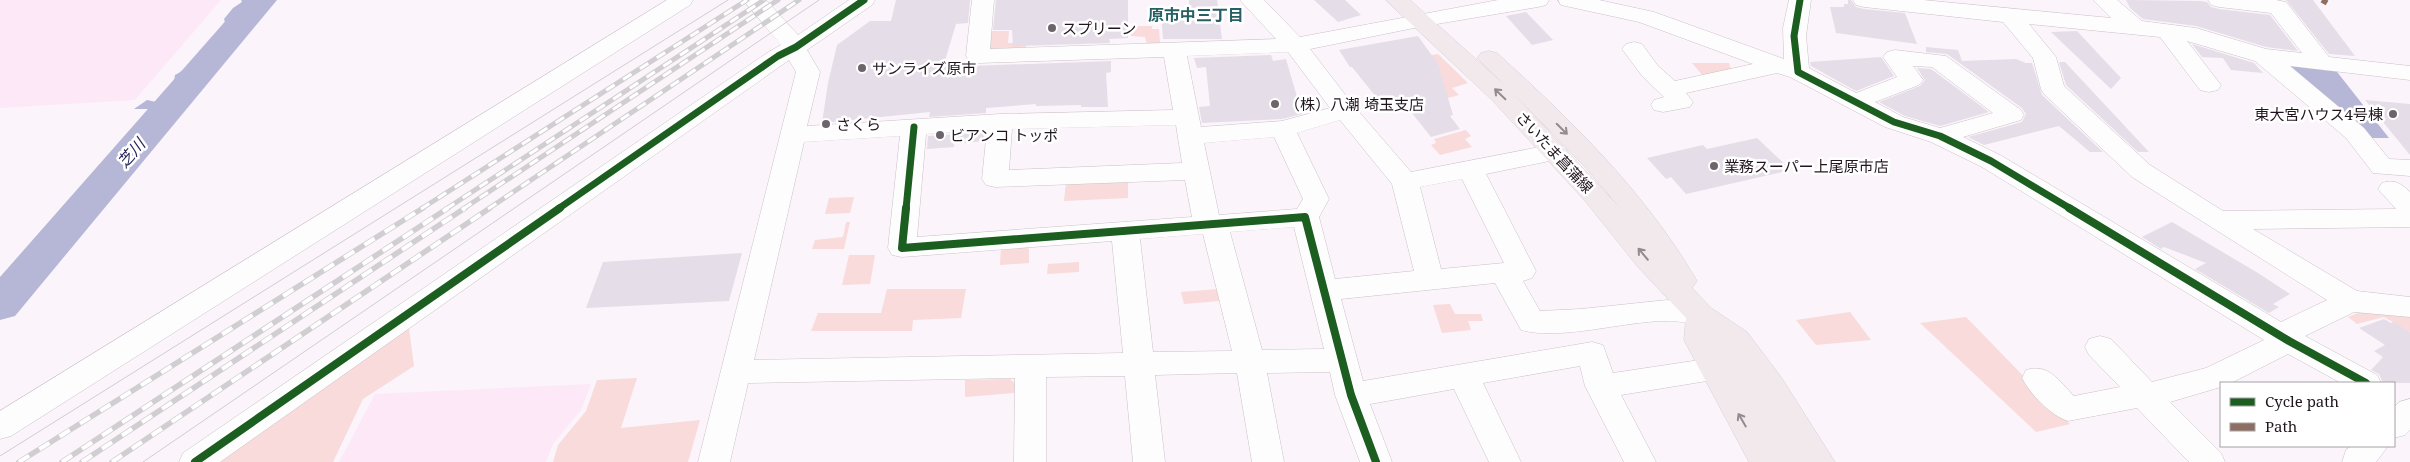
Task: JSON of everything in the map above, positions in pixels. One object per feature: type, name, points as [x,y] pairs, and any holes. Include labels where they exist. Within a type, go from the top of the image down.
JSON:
[{"type":"main road","name":"さいたま菖蒲線","points":[[1397,0],[1429,12],[1525,91],[1580,146],[1622,194],[1670,257],[1701,315],[1793,462]]},
{"type":"main road","name":"さいたま菖蒲線","points":[[1429,12],[1502,96],[1555,152],[1648,260],[1701,315]]},
{"type":"main road","points":[[1701,315],[1699,340],[1713,369],[1766,462]]},
{"type":"main road","points":[[1701,315],[1736,340],[1770,385],[1819,462]]},
{"type":"street","points":[[0,427],[682,0]]},
{"type":"street","points":[[714,462],[808,72],[796,47],[754,0]]},
{"type":"street","points":[[195,462],[778,56],[796,47],[864,0]]},
{"type":"street","points":[[983,0],[978,56],[1295,45],[1429,12],[1538,0]]},
{"type":"street","points":[[1252,0],[1295,45],[1345,111],[1405,182],[1430,280]]},
{"type":"street","points":[[1570,0],[1610,8],[1686,30],[1789,69],[1856,101],[1894,122],[1940,136],[1991,161],[2284,339],[2364,382]]},
{"type":"street","points":[[1789,69],[1794,50],[1793,28],[1800,0]]},
{"type":"street","points":[[1864,0],[1991,10],[2167,31],[2196,35],[2263,56],[2410,73]]},
{"type":"street","points":[[2104,0],[2135,27]]},
{"type":"street","points":[[2219,0],[2278,7],[2322,63]]},
{"type":"street","points":[[1610,8],[1608,14],[1650,70],[1667,97],[1789,69]]},
{"type":"street","points":[[1991,10],[2044,57],[2053,90],[2141,171],[2351,301],[2410,307]]},
{"type":"street","points":[[2167,31],[2209,85]]},
{"type":"street","points":[[1174,48],[1206,220],[1214,224],[1250,362],[1268,462]]},
{"type":"street","points":[[2263,56],[2355,133],[2382,167],[2410,168]]},
{"type":"street","points":[[1856,101],[1911,80],[1895,57],[1938,61],[2012,115],[1940,136]]},
{"type":"street","points":[[794,135],[1000,122],[1284,129],[1345,111]]},
{"type":"street","points":[[1000,122],[995,179],[1197,171]]},
{"type":"street","points":[[914,127],[902,248],[1305,217]]},
{"type":"street","points":[[1284,129],[1316,199],[1305,217],[1351,395],[1376,462]]},
{"type":"street","points":[[1405,182],[1555,152]]},
{"type":"street","points":[[1325,290],[1522,271],[1471,170]]},
{"type":"street","points":[[2391,189],[2410,207]]},
{"type":"street","points":[[2220,220],[2410,218]]},
{"type":"street","points":[[1125,231],[1149,462]]},
{"type":"street","points":[[1504,273],[1531,322],[1581,320],[1667,310],[1701,315]]},
{"type":"street","points":[[2037,378],[2068,409],[2176,389],[2216,377],[2351,301]]},
{"type":"street","points":[[2100,347],[2209,462]]},
{"type":"street","points":[[1351,395],[1592,353],[1601,386],[1640,462]]},
{"type":"street","points":[[735,372],[1341,360]]},
{"type":"street","points":[[1030,462],[1031,365]]},
{"type":"street","points":[[1601,386],[1713,369]]},
{"type":"street","points":[[1463,374],[1505,462]]},
{"type":"street","points":[[2395,399],[2410,407]]},
{"type":"street","points":[[2395,425],[2410,411]]},
{"type":"street","points":[[2358,462],[2358,459],[2371,447]]},
{"type":"shaded area","points":[[0,0],[221,0],[135,100],[0,108]]},
{"type":"shaded area","points":[[1130,26],[1152,26],[1152,29],[1159,29],[1160,44],[1147,44],[1145,37],[1131,36]]},
{"type":"shaded area","points":[[991,31],[1009,31],[1008,43],[1026,43],[1026,49],[991,50],[987,47]]},
{"type":"shaded area","points":[[1438,54],[1468,83],[1452,88],[1459,95],[1422,105],[1388,63]]},
{"type":"shaded area","points":[[1692,63],[1729,63],[1731,70],[1702,75]]},
{"type":"shaded area","points":[[1466,130],[1471,136],[1465,139],[1472,147],[1440,155],[1431,145],[1436,143],[1434,139]]},
{"type":"shaded area","points":[[1128,180],[1128,198],[1064,201],[1066,182]]},
{"type":"shaded area","points":[[854,197],[850,213],[825,214],[829,198]]},
{"type":"shaded area","points":[[846,222],[850,222],[844,249],[812,249],[815,240],[843,237]]},
{"type":"shaded area","points":[[1023,246],[1029,249],[1029,263],[1000,265],[1001,247]]},
{"type":"shaded area","points":[[849,255],[875,255],[870,284],[842,285]]},
{"type":"shaded area","points":[[1079,262],[1079,272],[1047,274],[1048,264]]},
{"type":"shaded area","points":[[887,289],[966,289],[961,318],[913,320],[912,331],[811,331],[818,313],[881,313]]},
{"type":"shaded area","points":[[1218,289],[1219,301],[1184,304],[1181,292]]},
{"type":"shaded area","points":[[1450,304],[1455,314],[1481,314],[1483,321],[1468,321],[1471,330],[1442,333],[1433,305]]},
{"type":"shaded area","points":[[2368,309],[2410,314],[2410,332],[2384,317],[2357,324],[2348,317]]},
{"type":"shaded area","points":[[1850,312],[1871,340],[1816,345],[1796,320]]},
{"type":"shaded area","points":[[1966,317],[2070,424],[2036,432],[1920,323]]},
{"type":"shaded area","points":[[408,321],[414,366],[363,399],[333,462],[208,462]]},
{"type":"shaded area","points":[[637,378],[621,428],[700,420],[688,462],[553,462],[558,445],[586,411],[597,380]]},
{"type":"shaded area","points":[[1010,379],[1016,384],[1014,393],[965,397],[965,380]]},
{"type":"shaded area","points":[[591,384],[581,410],[553,444],[546,462],[339,462],[375,394]]},
{"type":"water","points":[[241,0],[252,0],[232,22],[235,23],[227,27],[191,70],[166,106],[168,107],[154,118],[64,227],[68,230],[0,308],[0,293],[9,279],[79,201],[152,112],[147,109],[134,109],[147,100],[156,102],[174,81],[175,75],[203,52],[225,22],[224,19],[233,8],[242,2]]},
{"type":"water","points":[[2284,63],[2334,68],[2389,138],[2370,138]]},
{"type":"building","points":[[896,0],[970,0],[968,23],[956,24],[943,67],[1111,61],[1111,72],[1106,73],[1108,107],[1081,107],[1081,105],[1036,106],[1036,104],[986,108],[986,113],[929,117],[930,112],[822,123],[828,83],[837,45],[870,21],[891,21]]},
{"type":"building","points":[[996,0],[1128,0],[1128,38],[1109,39],[1110,43],[1013,46],[1012,30],[993,30]]},
{"type":"building","points":[[1189,0],[1217,0],[1222,39],[1163,39],[1161,10],[1189,9]]},
{"type":"building","points":[[1314,0],[1345,0],[1361,15],[1338,22]]},
{"type":"building","points":[[1848,0],[1851,0],[1856,7],[1864,9],[1905,13],[1917,44],[1836,33],[1830,7],[1844,7],[1844,4],[1848,4]]},
{"type":"building","points":[[2126,0],[2200,1],[2207,2],[2211,7],[2219,9],[2270,15],[2298,51],[2266,47],[2196,26],[2143,19],[2130,8]]},
{"type":"building","points":[[2286,0],[2313,0],[2355,56],[2329,54]]},
{"type":"building","points":[[1526,12],[1553,40],[1532,45],[1506,16]]},
{"type":"building","points":[[2077,31],[2121,78],[2111,89],[2051,32]]},
{"type":"building","points":[[1418,36],[1438,64],[1453,115],[1450,116],[1460,129],[1431,137],[1404,103],[1385,108],[1352,67],[1350,67],[1339,50]]},
{"type":"building","points":[[2192,44],[2254,63],[2263,73],[2231,70],[2223,58],[2202,57]]},
{"type":"building","points":[[1926,47],[1958,50],[1962,61],[2016,59],[2032,63],[2042,95],[2103,152],[2090,152],[2059,126],[1984,145],[1968,137],[2022,122],[2026,114],[2022,108],[1947,54],[1926,52]]},
{"type":"building","points":[[1271,55],[1273,61],[1286,59],[1302,114],[1282,119],[1202,123],[1199,107],[1210,106],[1206,67],[1197,68],[1194,58]]},
{"type":"building","points":[[1881,57],[1894,76],[1856,91],[1811,66],[1810,62]]},
{"type":"building","points":[[2059,62],[2065,62],[2149,152],[2138,152],[2066,85]]},
{"type":"building","points":[[1917,68],[1931,69],[1989,112],[1940,126],[1905,116],[1879,102],[1920,86],[1925,80]]},
{"type":"building","name":"東大宮ハウス4号棟","points":[[2365,100],[2410,104],[2410,155]]},
{"type":"building","points":[[985,132],[984,141],[954,144],[954,147],[927,149],[928,136]]},
{"type":"building","points":[[1757,138],[1791,170],[1686,194],[1671,177],[1666,179],[1647,158],[1703,145],[1707,149]]},
{"type":"building","points":[[2172,222],[2290,294],[2273,304],[2279,307],[2269,313],[2195,269],[2206,263],[2164,247],[2161,249],[2142,237]]},
{"type":"building","points":[[742,253],[729,301],[586,308],[603,262]]},
{"type":"building","points":[[2384,319],[2391,323],[2394,322],[2410,332],[2410,383],[2383,382],[2379,374],[2371,370],[2383,357],[2374,351],[2385,345],[2359,328]]},
{"type":"waterway","name":"芝川","points":[[0,305],[261,0]]},
{"type":"tram line","points":[[0,456],[728,0]]},
{"type":"tram line","points":[[143,462],[819,0]]},
{"type":"railway","points":[[421,209],[747,0]]},
{"type":"railway","points":[[446,209],[764,0]]},
{"type":"railway","points":[[463,209],[778,0]]},
{"type":"railway","points":[[488,209],[799,0]]},
{"type":"railway","points":[[19,462],[423,208]]},
{"type":"railway","points":[[62,462],[448,208]]},
{"type":"railway","points":[[82,462],[465,208]]},
{"type":"railway","points":[[112,462],[490,208]]},
{"type":"marked path","points":[[2322,0],[2327,3]]},
{"type":"cycle path","points":[[195,462],[778,56],[796,47],[864,0]]},
{"type":"cycle path","points":[[1800,0],[1794,36],[1798,72],[1894,122],[1940,136],[1991,161],[2289,341],[2364,382]]},
{"type":"cycle path","points":[[914,127],[902,248],[1305,217],[1351,395],[1376,462]]},
{"type":"place","name":"スプリーン","points":[[1052,28]]},
{"type":"place","name":"サンライズ原市","points":[[862,68]]},
{"type":"place","name":"（株）八潮 埼玉支店","points":[[1275,104]]},
{"type":"place","name":"東大宮ハウス4号棟","points":[[2393,114]]},
{"type":"place","name":"さくら","points":[[826,124]]},
{"type":"place","name":"ビアンコ トッポ","points":[[940,135]]},
{"type":"place","name":"業務スーパー上尾原市店","points":[[1714,166]]},
{"type":"district","name":"原市中三丁目","points":[[1196,15]]}]
